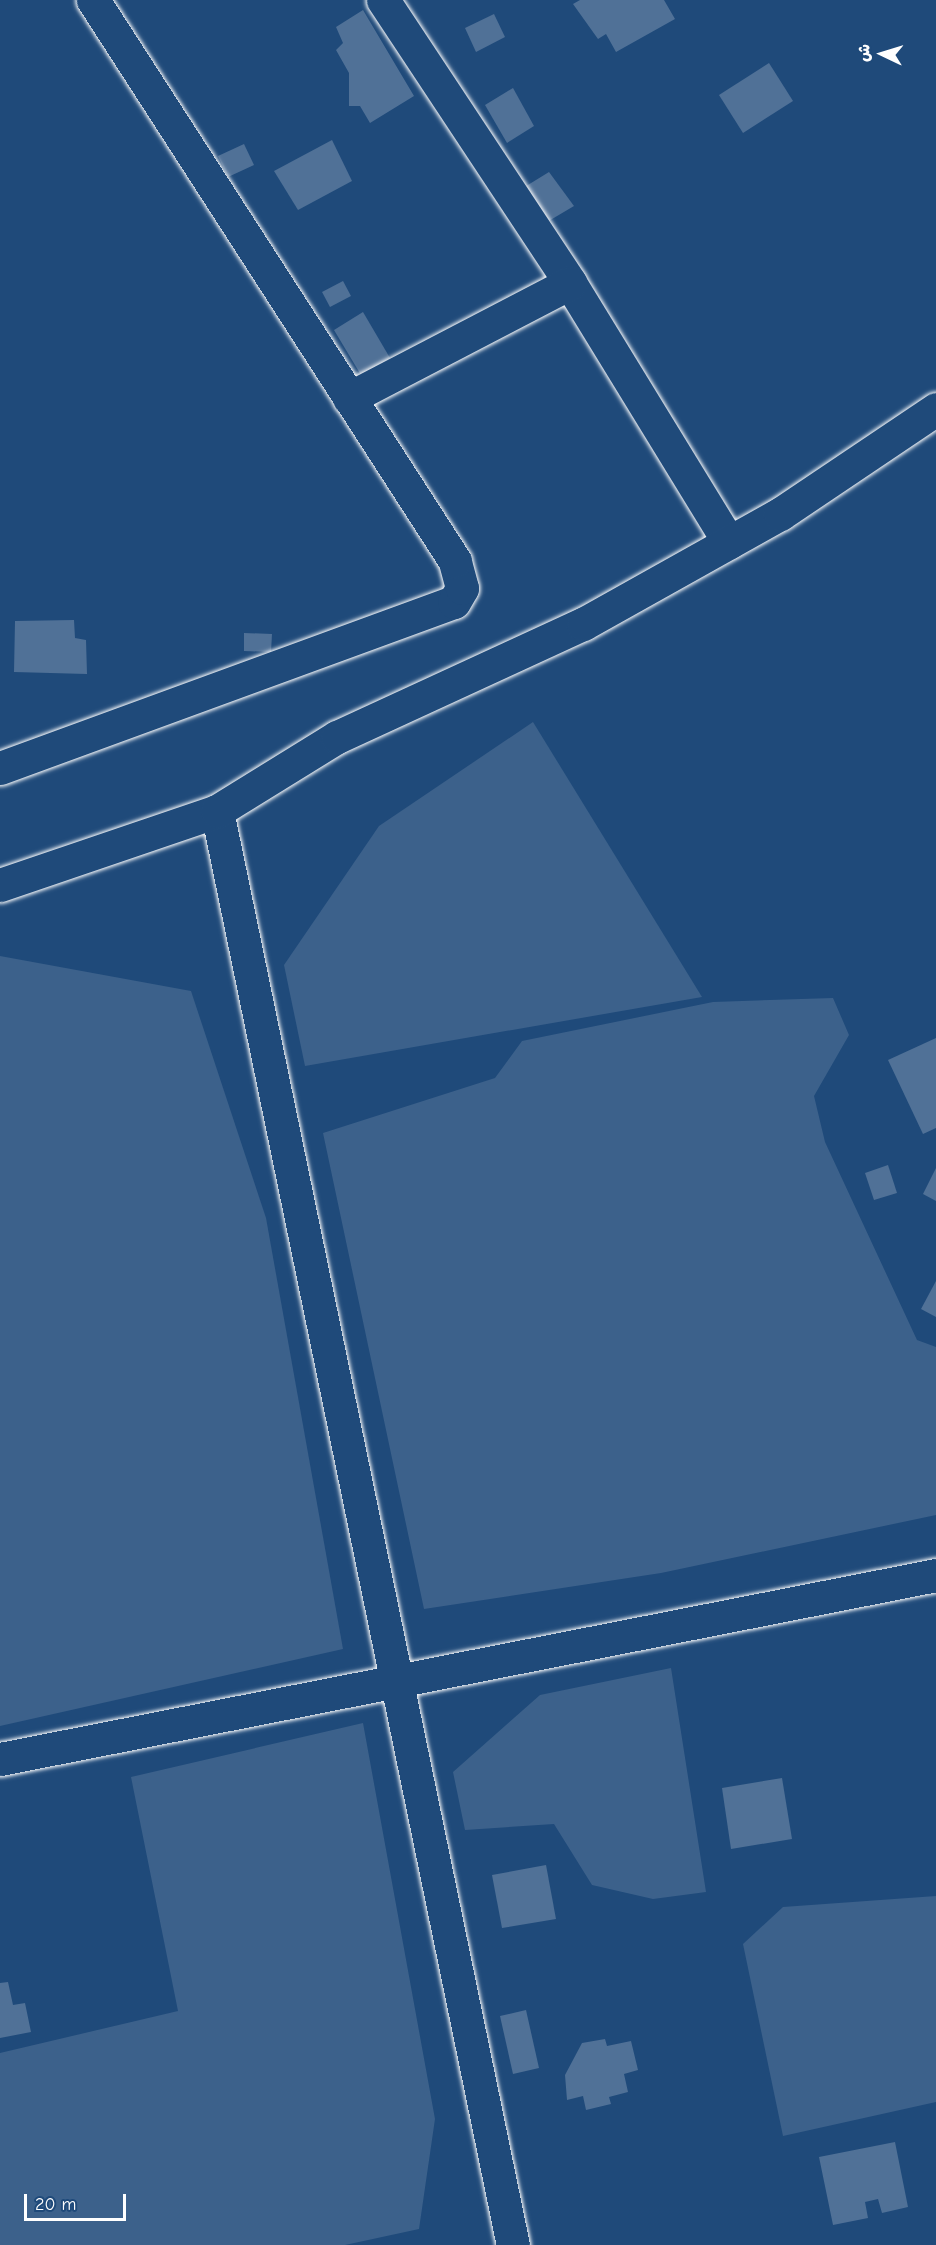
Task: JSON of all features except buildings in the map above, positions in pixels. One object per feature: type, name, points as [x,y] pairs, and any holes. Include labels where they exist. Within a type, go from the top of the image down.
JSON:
[{"type":"street","points":[[0,768],[454,602],[462,588],[455,561],[93,0]]},
{"type":"street","points":[[383,0],[570,283],[729,542]]},
{"type":"street","points":[[350,398],[570,283]]},
{"type":"street","points":[[0,885],[217,811],[336,737],[583,624],[729,542],[936,409]]},
{"type":"street","points":[[217,811],[513,2245]]},
{"type":"street","points":[[0,1759],[936,1575]]},
{"type":"shaded area","points":[[533,722],[702,997],[305,1066],[284,965],[379,826]]},
{"type":"shaded area","points":[[0,956],[191,991],[266,1218],[343,1649],[0,1726]]},
{"type":"shaded area","points":[[833,998],[849,1035],[814,1096],[825,1142],[917,1340],[936,1347],[936,1515],[661,1573],[424,1609],[323,1133],[495,1078],[522,1041],[713,1002]]},
{"type":"shaded area","points":[[671,1668],[706,1892],[653,1899],[592,1885],[554,1824],[465,1830],[453,1772],[540,1695]]},
{"type":"shaded area","points":[[363,1723],[435,2119],[419,2229],[345,2245],[0,2245],[0,2053],[178,2011],[131,1777]]},
{"type":"shaded area","points":[[936,1896],[936,2102],[783,2136],[743,1944],[783,1907]]}]
